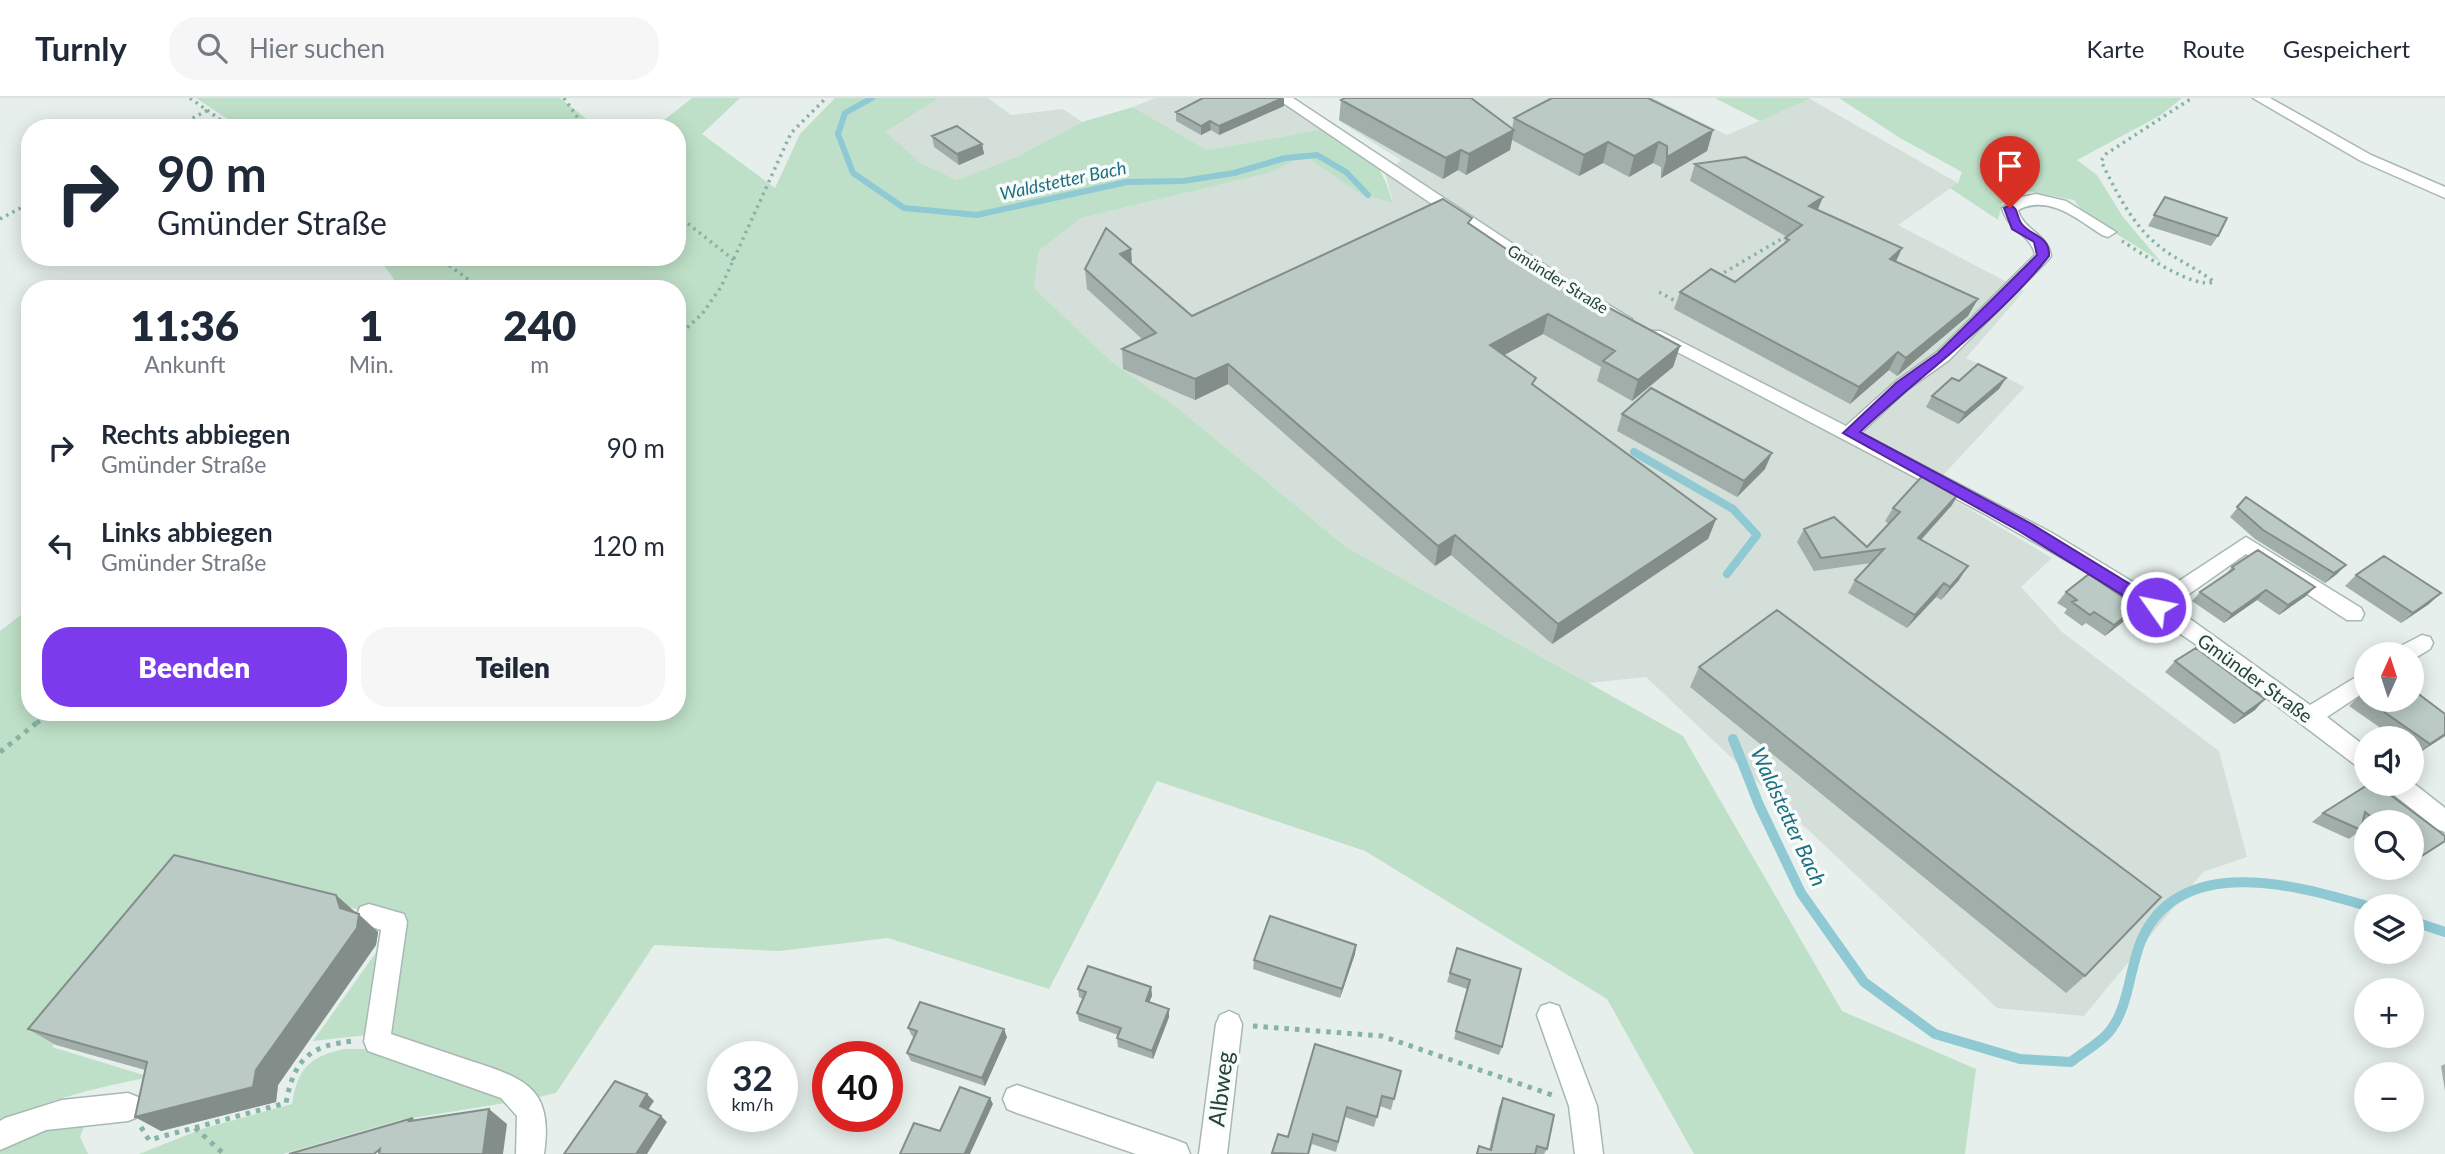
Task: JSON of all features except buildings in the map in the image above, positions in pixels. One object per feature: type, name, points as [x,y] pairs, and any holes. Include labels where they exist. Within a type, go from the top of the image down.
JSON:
[{"type":"street","name":"Gmünder Straße","points":[[1283,98],[1566,287],[1708,364],[1850,433],[2024,527],[2156,607],[2354,751]]},
{"type":"street","points":[[2260,98],[2366,159],[2445,193]]},
{"type":"street","points":[[1850,433],[1901,386],[1943,356],[2043,256],[2044,248],[2038,240],[2017,226],[2010,208],[2019,202],[2033,199],[2063,204],[2108,233]]},
{"type":"street","points":[[2156,607],[2246,544],[2354,614]]},
{"type":"street","points":[[2310,717],[2354,688]]},
{"type":"street","points":[[2412,796],[2445,822]]},
{"type":"street","points":[[369,915],[395,922],[377,1042],[509,1087],[522,1095],[533,1120],[530,1154]]},
{"type":"street","points":[[1550,1015],[1583,1106],[1589,1154]]},
{"type":"street","name":"Albweg","points":[[1213,1154],[1229,1024]]},
{"type":"street","points":[[1017,1099],[1176,1154]]},
{"type":"street","points":[[0,1136],[15,1127],[65,1111],[128,1107]]},
{"type":"path","points":[[190,98],[220,119]]},
{"type":"path","points":[[564,98],[579,119]]},
{"type":"path","points":[[686,329],[702,314],[721,287],[791,133],[826,98]]},
{"type":"path","points":[[2108,233],[2175,273],[2197,282],[2214,282],[2165,252],[2145,232],[2112,184],[2101,161],[2106,154],[2192,98]]},
{"type":"path","points":[[191,119],[208,110]]},
{"type":"path","points":[[0,219],[21,208]]},
{"type":"path","points":[[686,222],[734,260]]},
{"type":"path","points":[[1711,281],[1783,238]]},
{"type":"path","points":[[450,266],[469,280]]},
{"type":"path","points":[[1659,292],[1679,303],[1690,296]]},
{"type":"path","points":[[0,752],[39,721]]},
{"type":"path","points":[[1229,1024],[1382,1037],[1583,1106]]},
{"type":"path","points":[[128,1107],[149,1140],[195,1128],[286,1103],[290,1071],[315,1051],[344,1042],[377,1042]]},
{"type":"path","points":[[195,1128],[224,1154]]},
{"type":"shaded area","points":[[939,98],[988,98],[1011,115],[1063,109],[1082,122],[1018,156],[957,180],[921,163],[886,132]]},
{"type":"shaded area","points":[[1155,98],[1269,98],[1329,128],[1207,150],[1133,107]]},
{"type":"shaded area","points":[[1380,98],[1653,98],[1727,135],[1810,99],[1958,183],[1898,225],[2024,291],[1966,358],[2025,387],[1932,487],[2052,558],[2021,587],[2062,632],[2219,751],[2247,857],[2203,872],[2084,1016],[1997,1008],[1646,677],[1589,683],[1346,547],[1179,409],[1112,362],[1034,288],[1039,251],[1081,218],[1269,173],[1293,160],[1311,159],[1360,194],[1393,202],[1385,173],[1401,160],[1339,121]]},
{"type":"green space","points":[[196,98],[560,98],[587,119],[228,119]]},
{"type":"green space","points":[[692,98],[740,98],[702,134],[775,188],[800,134],[835,98],[939,98],[886,132],[921,163],[957,180],[1018,156],[1082,122],[1133,107],[1207,150],[1329,128],[1363,151],[1383,175],[1393,203],[1360,194],[1310,159],[1293,161],[1269,173],[1081,218],[1039,251],[1034,288],[1112,362],[1179,409],[1346,547],[1683,736],[1842,1011],[1976,1069],[1965,1154],[1694,1154],[1607,999],[1365,851],[1157,781],[1049,989],[888,938],[779,951],[654,945],[556,1093],[539,1097],[530,1087],[512,1076],[391,1036],[400,919],[196,872],[52,1047],[150,1077],[55,1101],[0,1124],[0,631],[21,615],[21,721],[686,721],[686,280],[395,280],[384,266],[686,266],[686,119],[665,119]]},
{"type":"green space","points":[[1715,98],[1809,98],[1810,99],[1760,121]]},
{"type":"green space","points":[[1839,98],[2182,98],[2161,115],[2077,160],[2097,175],[2123,217],[2161,262],[2085,214],[2074,200],[2027,191],[2002,203],[1998,220],[1950,188],[1958,183],[1962,172],[1900,138]]},
{"type":"green space","points":[[382,944],[368,1035],[313,1041]]},
{"type":"green space","points":[[344,1049],[369,1049],[518,1101],[400,1120],[283,1154],[139,1154],[202,1129],[292,1104],[294,1092],[307,1066],[322,1056]]},
{"type":"green space","points":[[87,1118],[80,1137],[88,1154],[0,1154],[0,1145],[12,1136]]},
{"type":"waterway","name":"Waldstetter Bach","points":[[872,98],[845,113],[838,134],[853,173],[904,208],[977,215],[1127,182],[1183,181],[1234,173],[1285,158],[1317,155],[1346,172],[1368,195]]},
{"type":"waterway","name":"Waldstetter Bach","points":[[1634,452],[1733,509],[1757,535],[1727,574]]},
{"type":"waterway","name":"Waldstetter Bach","points":[[1733,739],[1759,805],[1801,893],[1864,982],[1935,1034],[2020,1059],[2071,1062],[2109,1032],[2121,1012],[2141,941],[2159,913],[2183,895],[2211,885],[2242,882],[2275,884],[2354,902]]},
{"type":"waterway","name":"Waldstetter Bach","points":[[2424,925],[2445,932]]},
{"type":"route","points":[[2010,208],[2011,217],[2017,226],[2038,240],[2044,248],[2043,256],[1943,356],[1901,386],[1850,433],[2024,527],[2101,571],[2156,607]]}]
